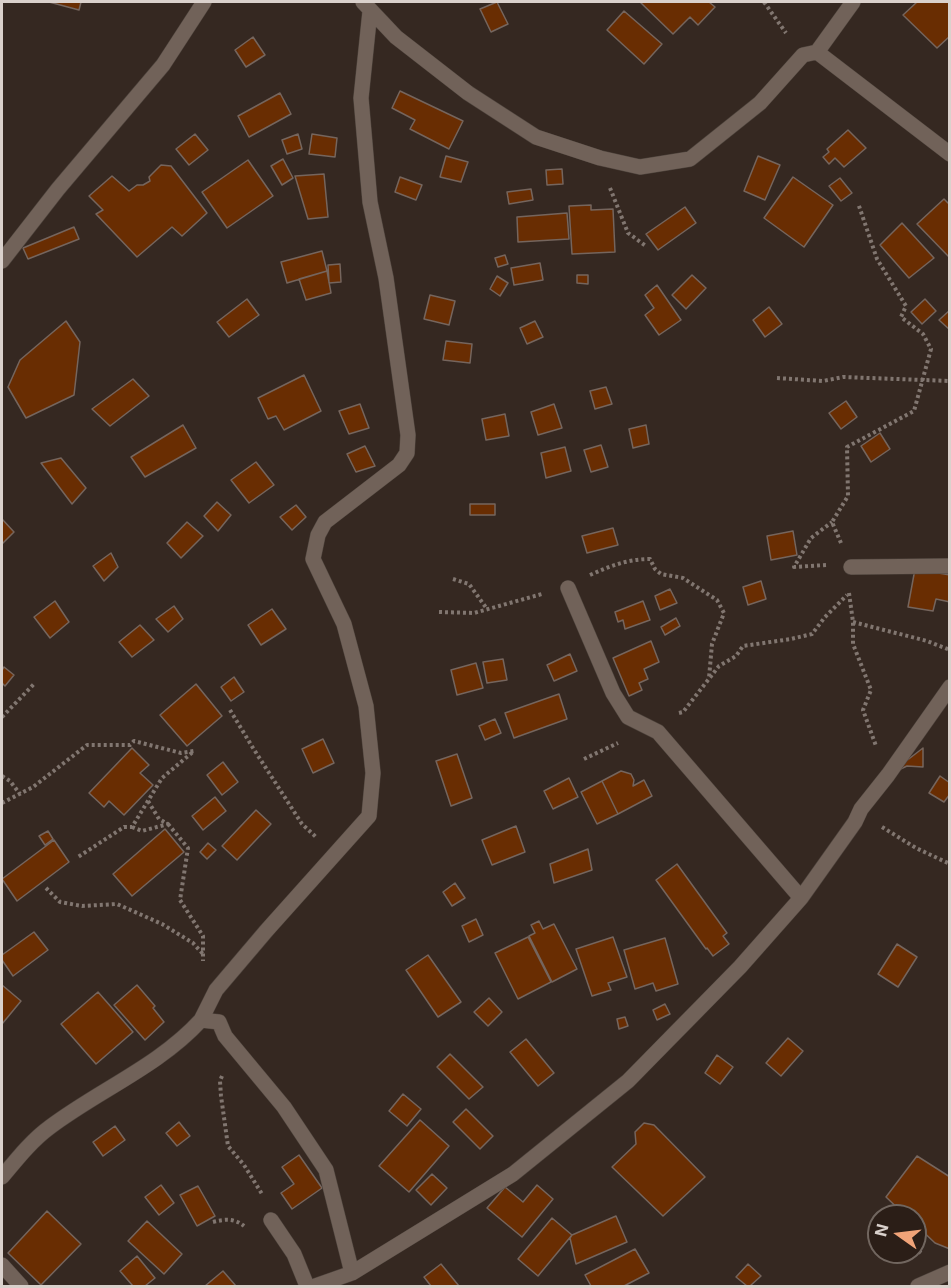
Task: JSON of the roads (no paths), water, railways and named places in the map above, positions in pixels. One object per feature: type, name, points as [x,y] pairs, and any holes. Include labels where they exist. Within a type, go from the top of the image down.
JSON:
[{"type":"street","points":[[2,261],[58,189],[163,65],[204,2]]},
{"type":"street","points":[[366,6],[396,37],[468,93],[536,137],[600,158],[640,167],[690,159],[760,103],[810,54],[853,2]]},
{"type":"street","points":[[2,1177],[31,1142],[51,1126],[186,1037],[201,1020],[216,990],[369,816],[373,773],[366,706],[344,624],[313,559],[318,535],[326,522],[399,465],[407,453],[408,435],[386,278],[370,201],[361,98],[366,6]]},
{"type":"street","points":[[810,54],[950,154]]},
{"type":"street","points":[[851,567],[950,566]]},
{"type":"street","points":[[568,588],[613,693],[628,717],[658,732],[801,898]]},
{"type":"street","points":[[315,1287],[352,1273],[513,1173],[628,1082],[740,967],[801,898],[855,822],[861,809],[950,687]]},
{"type":"street","points":[[201,1020],[219,1022],[225,1036],[284,1107],[326,1170],[352,1273]]},
{"type":"street","points":[[271,1220],[294,1254],[307,1287]]},
{"type":"street","points":[[2,1265],[21,1287]]},
{"type":"street","points":[[918,1287],[950,1272]]}]
